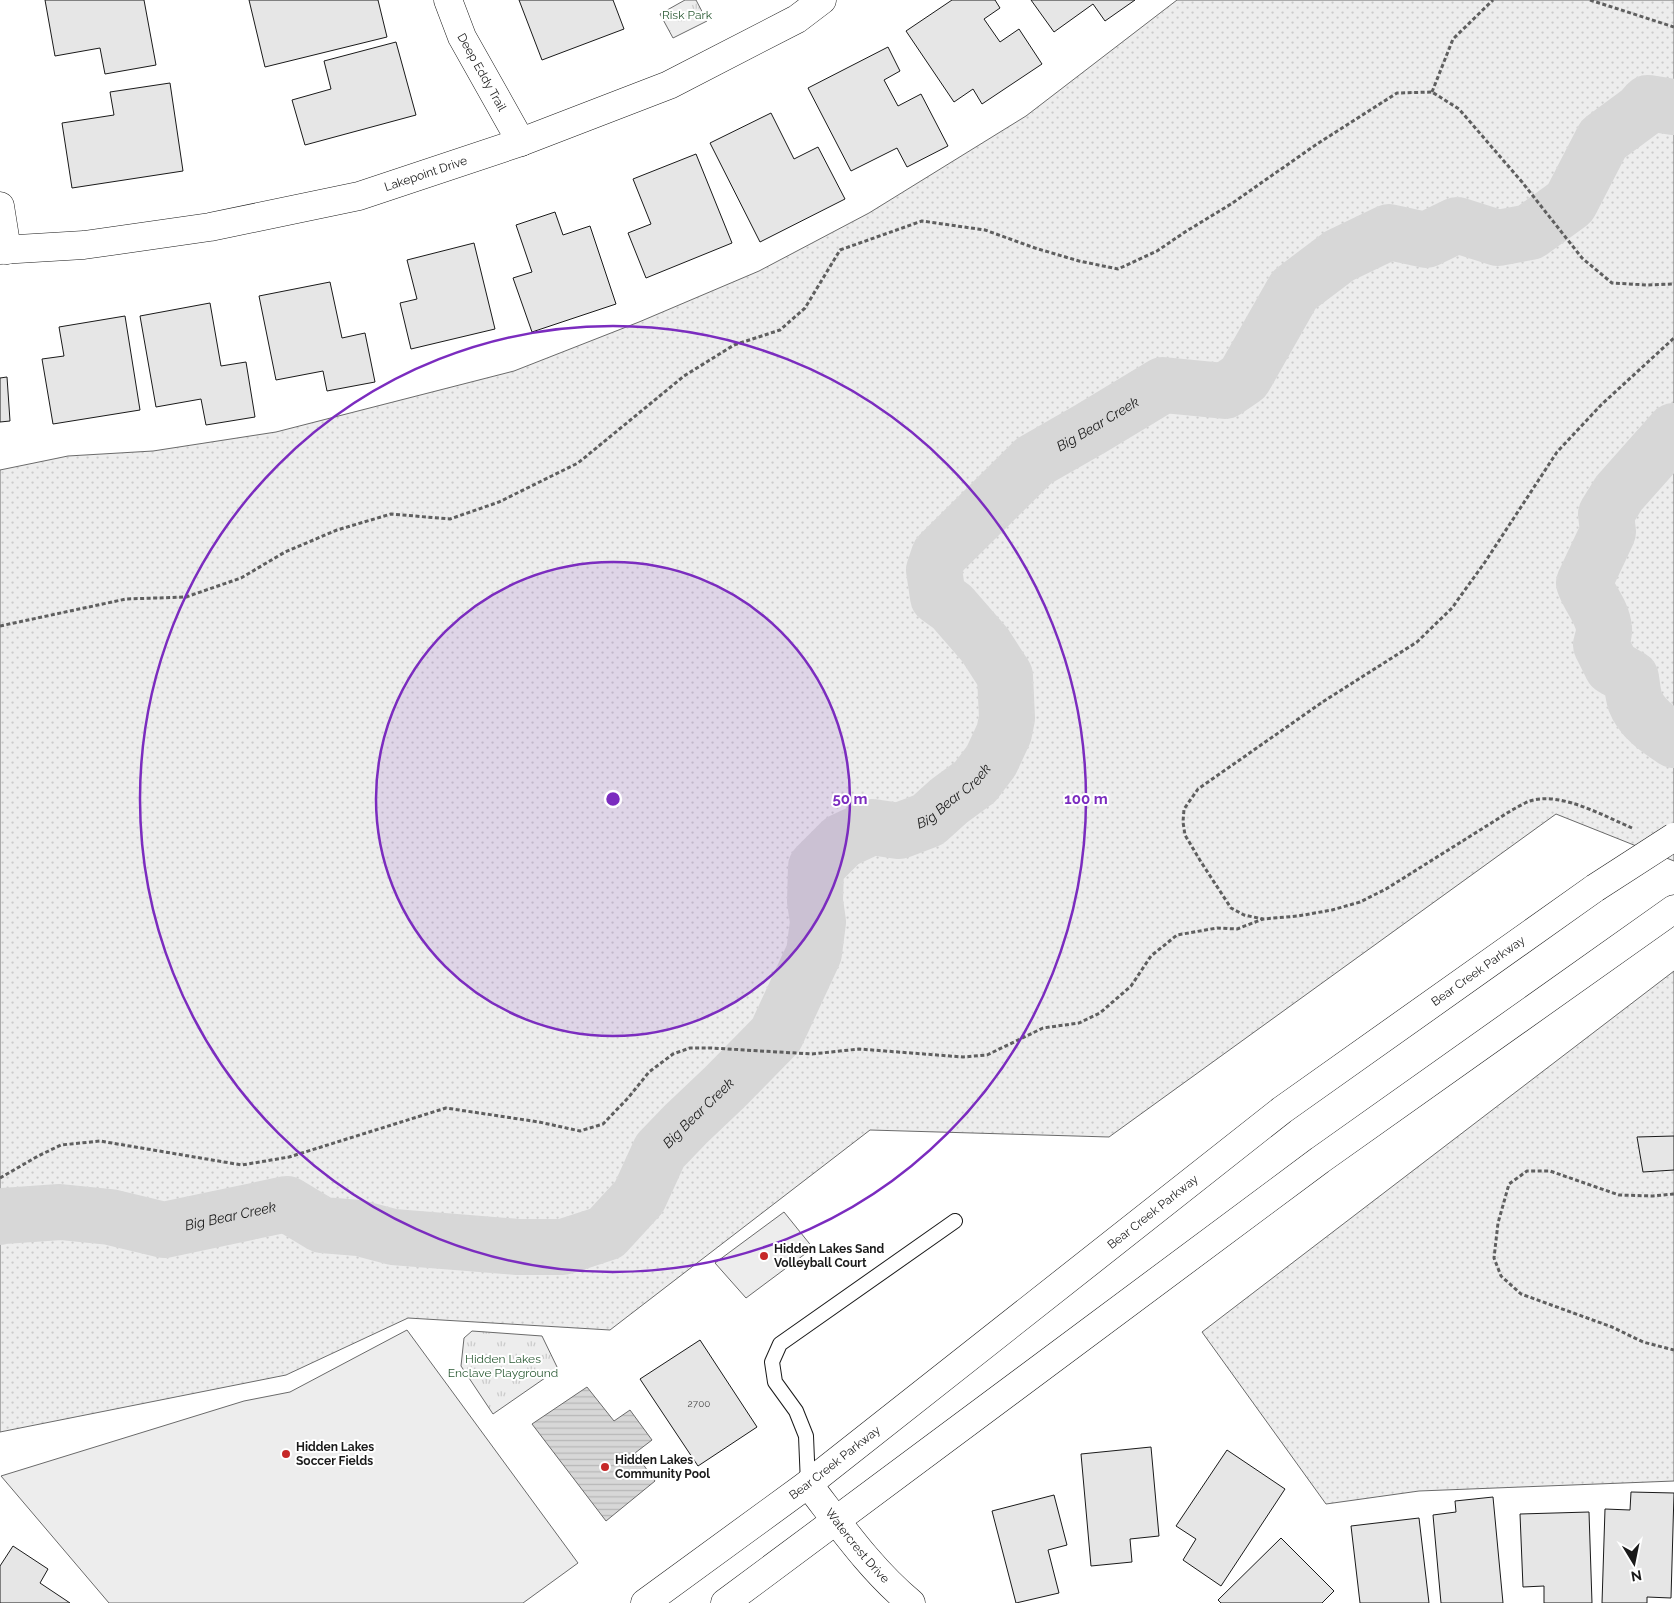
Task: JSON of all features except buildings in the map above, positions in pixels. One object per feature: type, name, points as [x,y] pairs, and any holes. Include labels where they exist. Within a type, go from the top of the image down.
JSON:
[{"type":"main road","name":"Deep Eddy Trail","points":[[448,0],[462,37],[521,142]]},
{"type":"main road","name":"Lakepoint Drive","points":[[3,250],[84,245],[210,227],[350,198],[521,142],[669,85],[797,19],[822,0]]},
{"type":"main road","points":[[0,206],[3,250]]},
{"type":"main road","name":"Bear Creek Parkway","points":[[645,1603],[808,1484],[1282,1110],[1596,888],[1674,837]]},
{"type":"main road","points":[[725,1603],[1320,1160],[1674,909]]},
{"type":"main road","name":"Watercrest Drive","points":[[808,1484],[887,1582],[911,1603]]},
{"type":"lane","points":[[808,1484],[806,1436],[796,1411],[775,1382],[772,1362],[780,1344],[955,1221]]},
{"type":"path","points":[[1432,92],[1453,39],[1493,0]]},
{"type":"path","points":[[1590,0],[1674,27]]},
{"type":"path","points":[[0,626],[126,599],[186,597],[241,578],[285,552],[337,530],[391,514],[450,519],[499,502],[578,463],[684,376],[734,345],[780,330],[805,308],[840,250],[922,221],[985,230],[1079,261],[1118,269],[1157,251],[1231,204],[1317,144],[1398,93],[1432,92],[1458,109],[1522,182],[1582,258],[1612,283],[1674,284]]},
{"type":"path","points":[[1263,919],[1244,915],[1231,908],[1200,862],[1185,835],[1184,809],[1198,789],[1324,701],[1417,642],[1452,608],[1486,562],[1557,452],[1602,405],[1674,338]]},
{"type":"path","points":[[0,1178],[61,1145],[100,1141],[242,1165],[289,1156],[446,1108],[539,1122],[580,1131],[603,1124],[649,1072],[673,1054],[690,1048],[812,1054],[859,1049],[963,1057],[987,1055],[1043,1028],[1079,1023],[1100,1013],[1131,986],[1151,956],[1178,935],[1217,928],[1237,929],[1263,919],[1298,916],[1332,910],[1360,902],[1386,889],[1512,810],[1531,801],[1546,799],[1565,800],[1638,830]]},
{"type":"path","points":[[1674,1194],[1654,1196],[1619,1195],[1550,1171],[1527,1171],[1509,1184],[1498,1222],[1494,1258],[1501,1276],[1521,1294],[1604,1324],[1643,1342],[1674,1350]]},
{"type":"green space","name":"Risk Park","points":[[685,0],[696,0],[707,21],[673,38],[660,14]]},
{"type":"green space","points":[[1177,0],[1674,0],[1674,861],[1556,814],[1109,1137],[870,1130],[610,1330],[408,1318],[286,1375],[0,1432],[0,470],[68,456],[153,451],[276,432],[514,371],[639,322],[759,271],[869,213],[1026,116]]},
{"type":"green space","points":[[1674,971],[1674,1481],[1419,1491],[1326,1504],[1202,1332]]},
{"type":"green space","name":"Hidden Lakes Enclave Playground","points":[[472,1331],[542,1336],[558,1369],[493,1414],[461,1366],[464,1338]]},
{"type":"shaded area","name":"Hidden Lakes Sand Volleyball Court","points":[[784,1212],[813,1248],[746,1298],[715,1263]]},
{"type":"shaded area","name":"Hidden Lakes Soccer Fields","points":[[407,1330],[578,1563],[523,1603],[109,1603],[1,1476],[244,1401],[290,1392]]},
{"type":"shaded area","name":"Hidden Lakes Community Pool","points":[[587,1387],[614,1421],[630,1410],[652,1440],[635,1453],[655,1481],[606,1521],[532,1424]]},
{"type":"waterway","name":"Big Bear Creek","points":[[0,1217],[60,1212],[110,1217],[164,1230],[287,1204],[322,1225],[359,1228],[393,1237],[518,1247],[563,1247],[606,1233],[639,1197],[660,1151],[776,1035],[814,953],[818,922],[815,901],[816,867],[842,841],[872,827],[899,831],[928,820],[949,801],[975,782],[991,761],[1004,733],[1007,718],[1005,676],[985,645],[952,607],[938,597],[934,570],[939,555],[1034,461],[1163,385],[1225,391],[1244,378],[1294,290],[1339,256],[1389,232],[1426,240],[1457,225],[1498,238],[1530,232],[1570,203],[1603,139],[1641,111],[1648,103],[1674,107]]},
{"type":"waterway","name":"Big Bear Creek","points":[[1674,431],[1619,493],[1606,514],[1608,532],[1584,583],[1603,622],[1604,632],[1601,645],[1612,667],[1631,678],[1635,701],[1646,719],[1674,740]]},
{"type":"waterway","points":[[0,1204],[3,1216]]},
{"type":"place","name":"Hidden Lakes Sand Volleyball Court","points":[[764,1256]]},
{"type":"place","name":"Hidden Lakes Soccer Fields","points":[[286,1454]]},
{"type":"place","name":"Hidden Lakes Community Pool","points":[[605,1467]]}]
